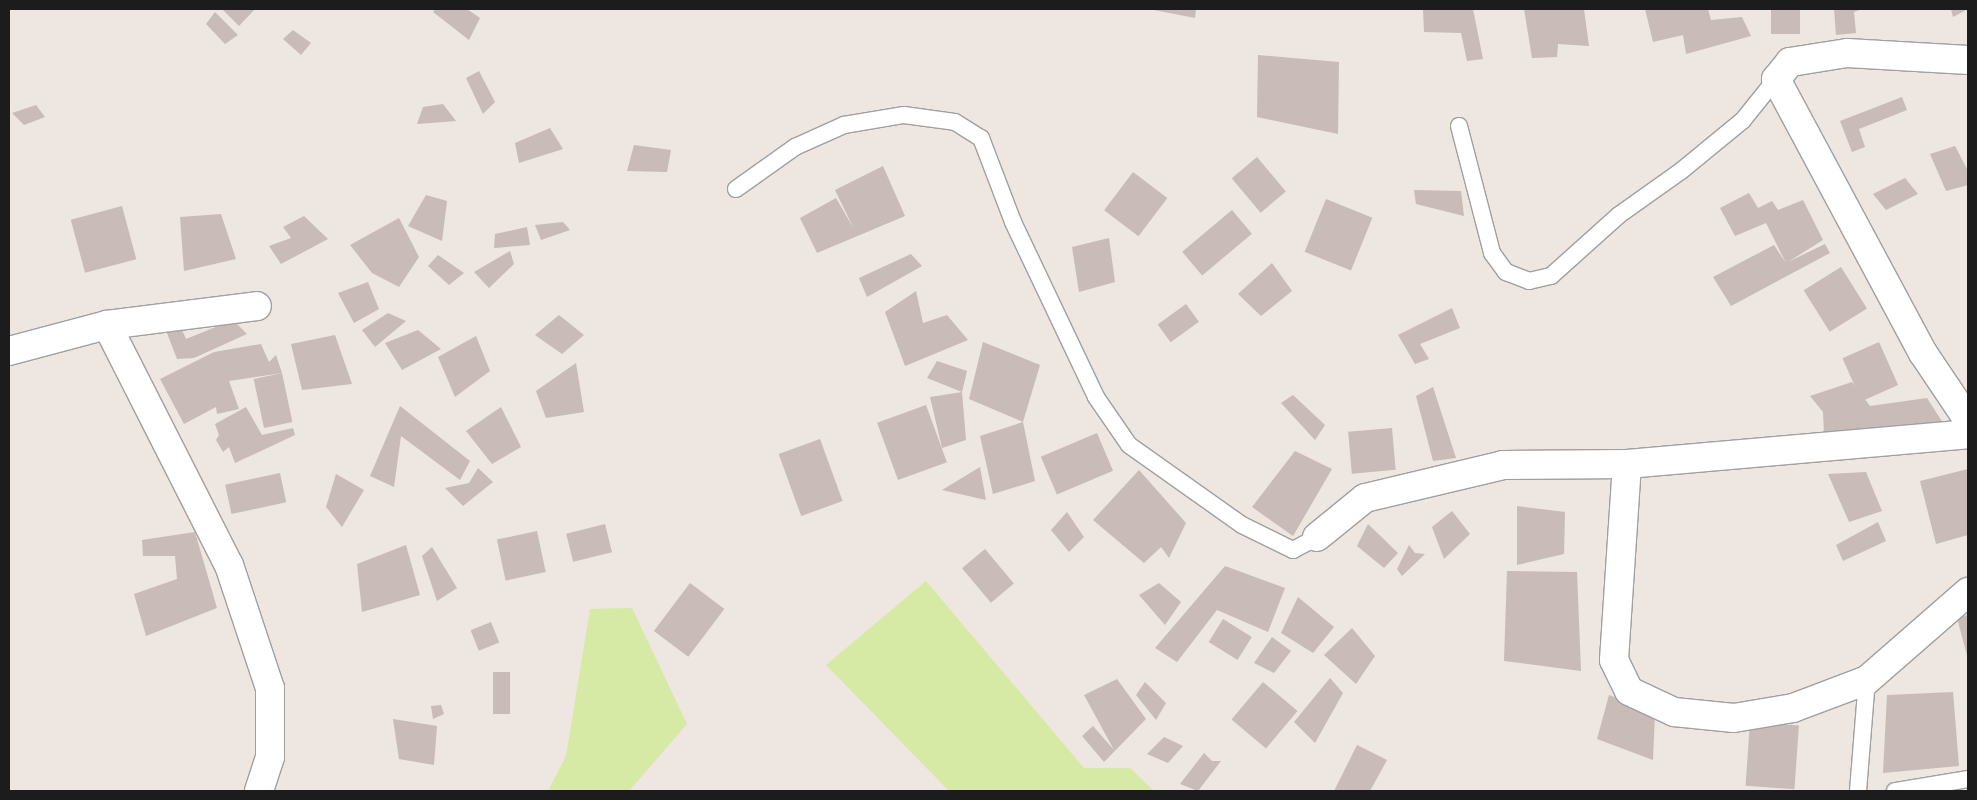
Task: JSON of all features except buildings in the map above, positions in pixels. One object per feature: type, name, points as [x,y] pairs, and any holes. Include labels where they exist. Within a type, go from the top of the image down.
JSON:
[{"type":"street","points":[[1968,60],[1847,53],[1790,62],[1776,79],[1924,353],[1968,420]]},
{"type":"street","points":[[9,351],[106,325],[257,306]]},
{"type":"street","points":[[106,325],[229,565],[270,688],[270,757],[259,791]]},
{"type":"street","points":[[1317,537],[1365,498],[1503,465],[1627,464],[1968,434]]},
{"type":"street","points":[[1627,464],[1613,635],[1614,660],[1629,691],[1674,712],[1734,718],[1793,708],[1866,680],[1968,592]]},
{"type":"lane","points":[[1459,126],[1492,253],[1506,272],[1529,280],[1551,276],[1619,215],[1681,171],[1743,120],[1776,79]]},
{"type":"lane","points":[[736,189],[795,147],[844,126],[904,115],[962,126],[981,138],[1013,222],[1092,388],[1129,444],[1242,525],[1293,550],[1317,537]]},
{"type":"lane","points":[[1858,791],[1866,680]]},
{"type":"lane","points":[[1895,791],[1968,779]]},
{"type":"green space","points":[[926,581],[1084,768],[1130,768],[1154,791],[949,791],[826,665]]},
{"type":"green space","points":[[632,608],[687,724],[629,791],[548,791],[566,756],[590,609]]}]
